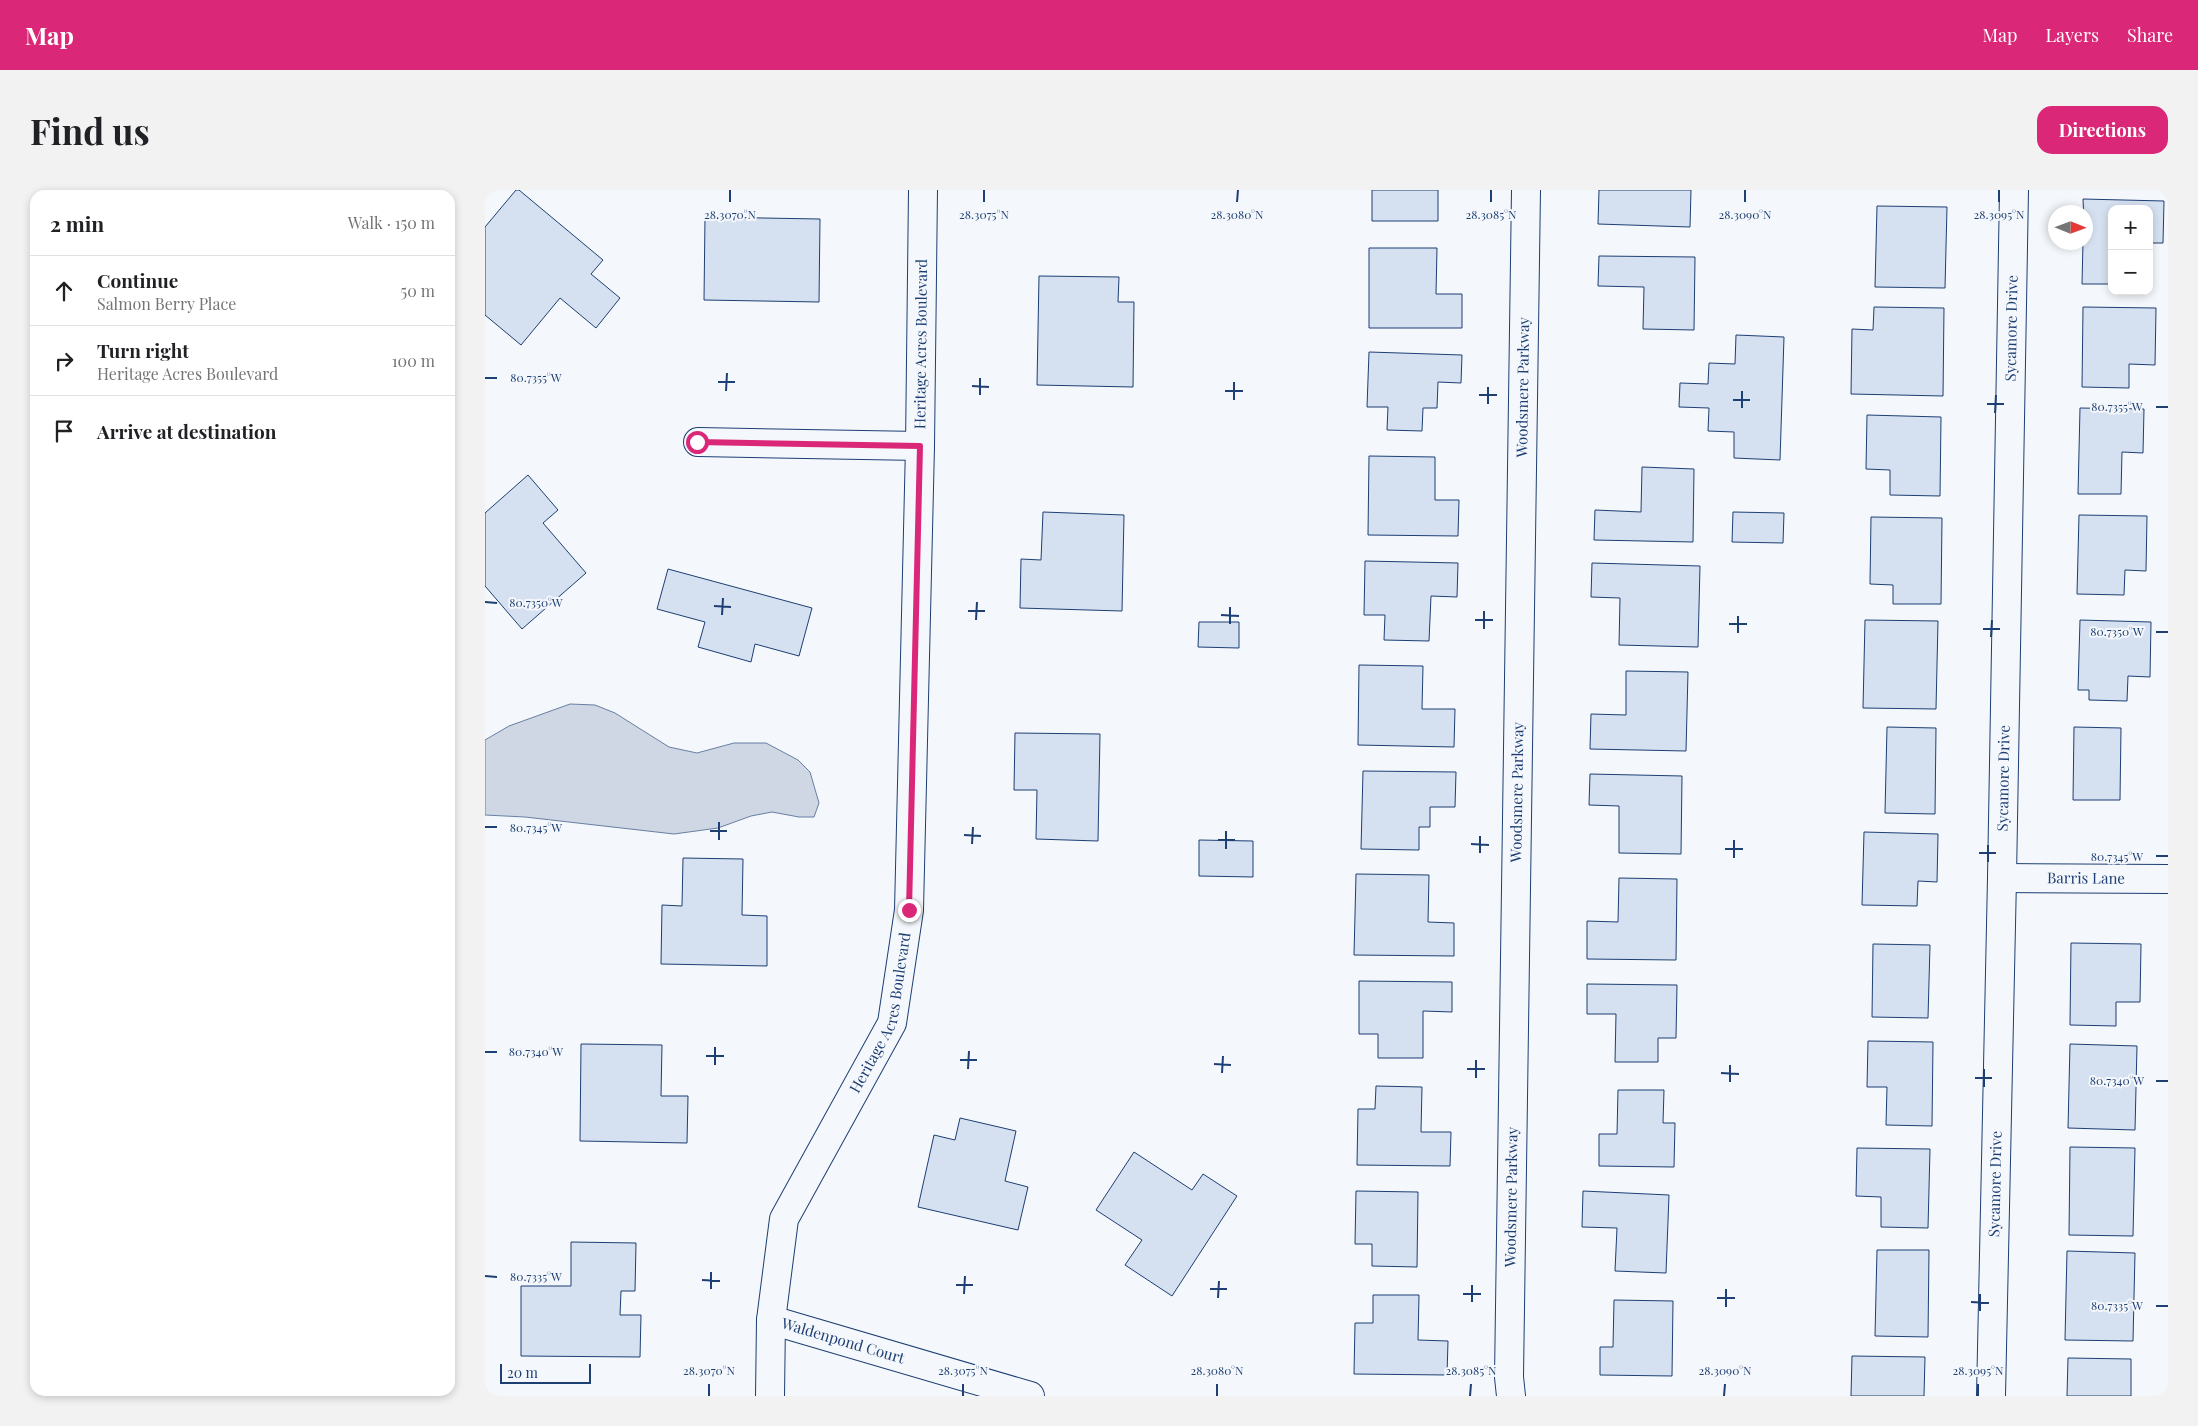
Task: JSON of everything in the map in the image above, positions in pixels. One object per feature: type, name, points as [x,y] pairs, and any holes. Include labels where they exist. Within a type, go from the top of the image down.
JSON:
[{"type":"street","name":"Heritage Acres Boulevard","points":[[770,1396],[771,1320],[783,1219],[892,1023],[909,910],[920,446],[923,190]]},
{"type":"street","name":"Woodsmere Parkway","points":[[1511,1396],[1509,1378],[1526,190]]},
{"type":"street","name":"Sycamore Drive","points":[[1991,1396],[2003,878],[2014,190]]},
{"type":"street","points":[[697,442],[920,446]]},
{"type":"street","name":"Barris Lane","points":[[2003,878],[2168,879]]},
{"type":"street","name":"Waldenpond Court","points":[[771,1320],[1030,1396]]},
{"type":"shaded area","points":[[570,704],[595,705],[615,713],[669,747],[697,753],[734,743],[766,743],[798,760],[810,772],[819,803],[814,817],[799,817],[772,812],[751,816],[718,828],[674,834],[525,817],[485,815],[485,740],[509,726]]},
{"type":"building","points":[[516,190],[519,190],[603,260],[591,274],[620,298],[596,328],[560,298],[521,345],[485,315],[485,227]]},
{"type":"building","points":[[1372,190],[1438,190],[1438,221],[1372,221]]},
{"type":"building","points":[[1599,190],[1691,190],[1690,227],[1598,224]]},
{"type":"building","points":[[2083,199],[2164,201],[2163,243],[2153,243],[2153,205],[2108,205],[2108,284],[2082,284],[2083,250],[2093,250],[2093,205],[2083,205]]},
{"type":"building","points":[[1877,206],[1947,207],[1945,288],[1875,287]]},
{"type":"building","points":[[705,217],[820,219],[819,302],[704,300]]},
{"type":"building","points":[[1369,248],[1437,248],[1436,294],[1462,294],[1462,328],[1369,328]]},
{"type":"building","points":[[1599,256],[1695,257],[1694,330],[1643,329],[1644,287],[1598,286]]},
{"type":"building","points":[[1039,276],[1119,277],[1118,302],[1134,302],[1133,387],[1037,385]]},
{"type":"building","points":[[1874,307],[1944,308],[1943,396],[1851,394],[1852,329],[1873,330]]},
{"type":"building","points":[[2083,307],[2156,308],[2155,365],[2129,364],[2129,388],[2082,387]]},
{"type":"building","points":[[1736,335],[1784,337],[1780,460],[1734,458],[1734,432],[1708,431],[1709,408],[1679,407],[1680,383],[1708,384],[1709,363],[1735,364]]},
{"type":"building","points":[[1369,352],[1462,355],[1461,383],[1438,382],[1437,408],[1423,408],[1422,431],[1387,430],[1388,407],[1367,407]]},
{"type":"building","points":[[2080,408],[2144,409],[2143,453],[2122,452],[2121,494],[2078,494]]},
{"type":"building","points":[[1867,415],[1941,417],[1940,496],[1890,495],[1890,470],[1866,469]]},
{"type":"building","points":[[1369,456],[1435,457],[1435,500],[1459,500],[1458,536],[1368,535]]},
{"type":"building","points":[[1642,467],[1694,469],[1693,542],[1594,540],[1595,510],[1641,512]]},
{"type":"building","points":[[528,475],[558,510],[543,523],[586,573],[522,629],[485,586],[485,513]]},
{"type":"building","points":[[1043,512],[1124,515],[1122,611],[1020,608],[1021,559],[1041,560]]},
{"type":"building","points":[[1733,512],[1784,513],[1783,543],[1732,542]]},
{"type":"building","points":[[2079,515],[2147,516],[2146,571],[2125,570],[2124,595],[2077,594]]},
{"type":"building","points":[[1871,517],[1942,518],[1941,604],[1893,604],[1893,585],[1870,584]]},
{"type":"building","points":[[1365,561],[1458,563],[1457,597],[1431,596],[1429,641],[1384,640],[1385,615],[1364,615]]},
{"type":"building","points":[[1592,563],[1700,566],[1698,647],[1619,645],[1620,598],[1591,597]]},
{"type":"building","points":[[668,569],[812,608],[799,656],[755,644],[751,662],[698,647],[705,622],[657,609]]},
{"type":"building","points":[[1865,620],[1938,621],[1936,709],[1863,708]]},
{"type":"building","points":[[2080,620],[2151,622],[2150,677],[2128,676],[2127,701],[2089,700],[2089,690],[2078,690]]},
{"type":"building","points":[[1199,622],[1239,622],[1239,648],[1198,647]]},
{"type":"building","points":[[1359,665],[1423,666],[1422,709],[1455,709],[1454,747],[1358,745]]},
{"type":"building","points":[[1626,671],[1688,672],[1686,751],[1590,749],[1591,714],[1626,715]]},
{"type":"building","points":[[1887,727],[1936,728],[1935,814],[1885,813]]},
{"type":"building","points":[[2074,727],[2121,728],[2120,800],[2073,800]]},
{"type":"building","points":[[1015,733],[1100,734],[1098,841],[1036,839],[1037,790],[1014,790]]},
{"type":"building","points":[[1363,771],[1456,772],[1455,807],[1430,807],[1430,827],[1419,827],[1419,850],[1361,849]]},
{"type":"building","points":[[1590,774],[1682,776],[1681,854],[1619,853],[1619,806],[1589,805]]},
{"type":"building","points":[[1864,832],[1938,834],[1937,882],[1918,881],[1917,906],[1862,905]]},
{"type":"building","points":[[1199,840],[1253,841],[1253,877],[1199,876]]},
{"type":"building","points":[[683,858],[743,859],[742,915],[767,916],[767,966],[661,964],[662,905],[682,906]]},
{"type":"building","points":[[1356,874],[1429,875],[1428,922],[1454,923],[1454,956],[1354,955]]},
{"type":"building","points":[[1619,878],[1677,879],[1676,960],[1587,959],[1587,921],[1618,922]]},
{"type":"building","points":[[2071,943],[2141,944],[2140,1002],[2116,1002],[2116,1026],[2070,1025]]},
{"type":"building","points":[[1873,944],[1930,945],[1928,1018],[1872,1017]]},
{"type":"building","points":[[1359,981],[1452,982],[1452,1012],[1423,1011],[1423,1058],[1378,1058],[1378,1034],[1359,1034]]},
{"type":"building","points":[[1587,984],[1677,985],[1676,1038],[1658,1038],[1658,1062],[1615,1062],[1616,1014],[1587,1014]]},
{"type":"building","points":[[1868,1041],[1933,1042],[1932,1126],[1886,1125],[1887,1087],[1867,1087]]},
{"type":"building","points":[[581,1044],[662,1045],[661,1096],[688,1096],[687,1143],[580,1141]]},
{"type":"building","points":[[2070,1044],[2137,1046],[2135,1130],[2068,1128]]},
{"type":"building","points":[[1376,1086],[1422,1087],[1421,1132],[1451,1132],[1450,1166],[1357,1165],[1358,1109],[1375,1109]]},
{"type":"building","points":[[1618,1090],[1664,1090],[1663,1123],[1675,1123],[1674,1167],[1599,1166],[1599,1134],[1617,1134]]},
{"type":"building","points":[[960,1118],[1016,1131],[1005,1181],[1028,1187],[1018,1230],[918,1207],[934,1135],[955,1140]]},
{"type":"building","points":[[2070,1147],[2135,1148],[2133,1236],[2069,1235]]},
{"type":"building","points":[[1857,1148],[1930,1149],[1928,1228],[1881,1227],[1881,1197],[1856,1196]]},
{"type":"building","points":[[1134,1152],[1192,1190],[1203,1174],[1237,1196],[1172,1296],[1125,1265],[1142,1240],[1096,1210]]},
{"type":"building","points":[[1356,1191],[1418,1192],[1417,1267],[1372,1266],[1372,1244],[1355,1244]]},
{"type":"building","points":[[1583,1191],[1669,1195],[1666,1273],[1615,1271],[1617,1228],[1582,1227]]},
{"type":"building","points":[[571,1242],[636,1243],[635,1291],[621,1291],[620,1315],[641,1315],[640,1357],[521,1356],[521,1286],[571,1286]]},
{"type":"building","points":[[1877,1250],[1929,1250],[1928,1337],[1875,1336]]},
{"type":"building","points":[[2067,1251],[2135,1253],[2133,1341],[2065,1340]]},
{"type":"building","points":[[1373,1295],[1419,1295],[1418,1340],[1448,1341],[1447,1375],[1354,1374],[1355,1323],[1373,1323]]},
{"type":"building","points":[[1614,1300],[1673,1301],[1672,1376],[1600,1375],[1600,1347],[1613,1347]]},
{"type":"building","points":[[1852,1356],[1925,1357],[1924,1396],[1851,1396]]},
{"type":"building","points":[[2068,1358],[2131,1359],[2131,1396],[2067,1396]]},
{"type":"route","points":[[697,442],[920,446],[909,910]]}]
